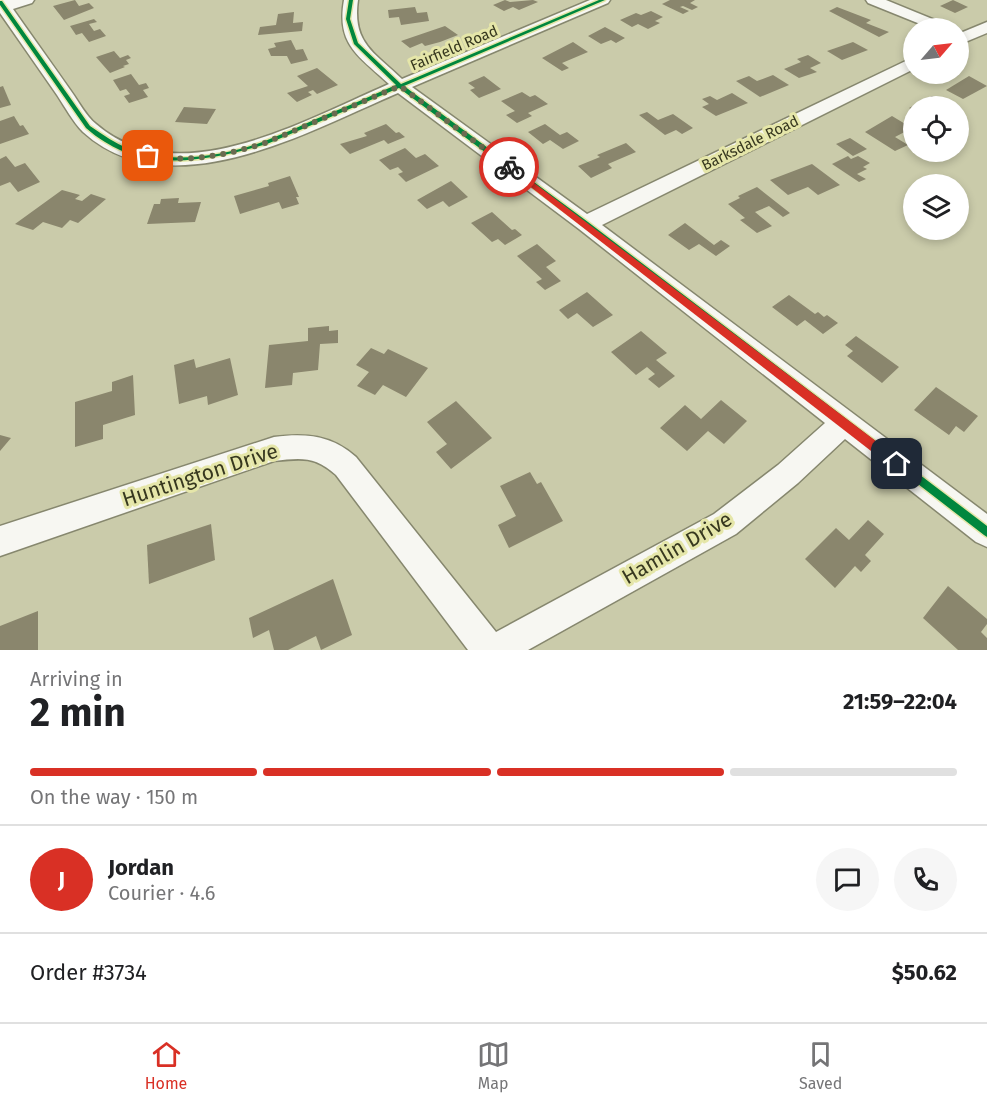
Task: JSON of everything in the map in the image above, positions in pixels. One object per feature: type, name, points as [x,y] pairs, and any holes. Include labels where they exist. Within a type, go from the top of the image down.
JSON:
[{"type":"street","points":[[2,4],[27,0]]},
{"type":"street","points":[[351,0],[348,19],[356,44],[400,86],[586,224],[987,532]]},
{"type":"street","name":"Fairfield Road","points":[[2,4],[88,127],[116,148],[136,154],[179,159],[244,150],[265,143],[603,0]]},
{"type":"street","points":[[873,0],[917,18]]},
{"type":"street","points":[[969,34],[987,27]]},
{"type":"street","name":"Barksdale Road","points":[[586,224],[903,67]]},
{"type":"street","name":"Hamlin Drive","points":[[495,650],[725,524],[788,474],[844,423]]},
{"type":"street","name":"Huntington Drive","points":[[0,541],[274,449],[310,446],[324,449],[346,466],[489,650]]},
{"type":"building","points":[[75,0],[79,6],[89,3],[94,8],[64,20],[53,6]]},
{"type":"building","points":[[505,0],[538,2],[519,10],[513,7],[504,11],[493,5]]},
{"type":"building","points":[[670,0],[695,0],[690,3],[698,7],[692,10],[680,7],[689,11],[683,14],[662,4]]},
{"type":"building","points":[[953,0],[968,7],[955,13],[940,6]]},
{"type":"building","points":[[415,7],[417,13],[427,12],[429,21],[401,25],[399,17],[389,18],[388,10]]},
{"type":"building","points":[[837,7],[871,20],[866,23],[889,32],[879,37],[829,11]]},
{"type":"building","points":[[651,11],[663,17],[655,21],[660,23],[648,29],[638,24],[632,27],[620,20],[636,13],[641,15]]},
{"type":"building","points":[[294,12],[293,23],[303,22],[302,31],[258,35],[260,27],[276,25],[278,14]]},
{"type":"building","points":[[94,19],[97,22],[89,24],[94,31],[100,29],[106,36],[89,42],[82,33],[76,35],[70,26]]},
{"type":"building","points":[[445,26],[458,35],[440,42],[425,46],[422,43],[410,48],[401,41]]},
{"type":"building","points":[[605,27],[625,38],[616,43],[611,40],[601,44],[588,36]]},
{"type":"building","points":[[291,40],[296,50],[303,49],[308,60],[291,64],[287,56],[271,56],[268,49],[276,47],[274,43]]},
{"type":"building","points":[[573,42],[588,52],[562,63],[569,68],[562,71],[542,58]]},
{"type":"building","points":[[853,42],[868,50],[842,60],[827,51]]},
{"type":"building","points":[[114,51],[120,58],[128,55],[131,58],[126,60],[129,64],[123,66],[125,67],[110,73],[96,57]]},
{"type":"building","points":[[808,55],[821,63],[810,68],[817,72],[799,78],[784,69],[801,62],[797,59]]},
{"type":"building","points":[[317,68],[338,85],[317,94],[313,90],[308,92],[312,95],[297,102],[287,93],[308,86],[297,76]]},
{"type":"building","points":[[131,74],[139,85],[146,83],[149,88],[143,90],[148,97],[129,103],[124,96],[130,94],[126,89],[120,91],[113,80]]},
{"type":"building","points":[[773,75],[789,85],[760,97],[736,81],[749,76],[757,81]]},
{"type":"building","points":[[484,76],[501,89],[479,98],[470,90],[475,88],[468,83]]},
{"type":"building","points":[[969,76],[987,86],[969,96],[957,96],[946,90],[956,84],[969,84]]},
{"type":"building","points":[[3,86],[11,105],[0,108],[0,87]]},
{"type":"building","points":[[522,92],[530,97],[535,95],[548,104],[528,113],[532,116],[517,123],[506,115],[515,111],[501,101]]},
{"type":"building","points":[[732,93],[748,103],[716,116],[702,107],[709,104],[702,99],[710,96],[717,100]]},
{"type":"building","points":[[184,107],[216,109],[207,124],[175,122]]},
{"type":"building","points":[[647,112],[658,120],[673,114],[693,128],[682,134],[676,130],[665,135],[639,115]]},
{"type":"building","points":[[14,116],[29,134],[0,144],[0,121]]},
{"type":"building","points":[[892,116],[903,123],[903,133],[895,137],[903,142],[903,147],[895,151],[865,132]]},
{"type":"building","points":[[386,124],[405,137],[388,144],[384,140],[350,154],[340,144],[367,136],[364,133]]},
{"type":"building","points":[[545,124],[560,135],[567,132],[579,141],[563,149],[550,140],[543,144],[528,132]]},
{"type":"building","points":[[850,138],[867,149],[853,156],[836,144]]},
{"type":"building","points":[[626,143],[636,152],[608,164],[612,168],[591,178],[578,166],[600,157],[597,155]]},
{"type":"building","points":[[405,148],[416,158],[425,154],[439,166],[406,182],[398,174],[403,172],[398,167],[390,170],[379,160]]},
{"type":"building","points":[[6,156],[15,167],[25,163],[40,182],[18,192],[10,182],[0,186],[0,159]]},
{"type":"building","points":[[848,156],[851,159],[858,156],[870,163],[863,167],[867,169],[857,174],[866,179],[859,182],[832,164]]},
{"type":"building","points":[[812,164],[840,185],[818,195],[808,187],[788,195],[770,180]]},
{"type":"building","points":[[290,176],[299,197],[296,197],[299,204],[282,209],[279,202],[240,214],[234,196],[269,186],[268,183]]},
{"type":"building","points":[[451,181],[468,197],[449,207],[443,201],[427,209],[417,200]]},
{"type":"building","points":[[757,187],[790,213],[783,217],[769,206],[755,212],[772,226],[757,233],[740,220],[745,218],[728,204],[740,198],[738,196]]},
{"type":"building","points":[[62,190],[80,195],[75,199],[82,201],[91,194],[106,199],[78,223],[70,220],[62,228],[43,222],[33,230],[15,224]]},
{"type":"building","points":[[179,198],[178,203],[201,202],[195,222],[147,224],[154,204],[160,204],[161,199]]},
{"type":"building","points":[[492,212],[512,230],[515,229],[522,235],[505,245],[498,239],[492,242],[471,223]]},
{"type":"building","points":[[685,223],[714,245],[721,240],[730,246],[716,256],[699,244],[689,250],[668,235]]},
{"type":"building","points":[[537,244],[556,261],[546,267],[561,281],[545,290],[536,282],[542,279],[517,256]]},
{"type":"building","points":[[587,292],[613,315],[593,327],[577,313],[568,319],[559,310]]},
{"type":"building","points":[[789,295],[815,314],[818,312],[824,317],[827,315],[838,323],[823,334],[805,320],[797,326],[772,307]]},
{"type":"building","points":[[329,326],[329,331],[338,330],[338,343],[320,344],[318,370],[293,373],[292,385],[265,388],[269,345],[308,341],[308,328]]},
{"type":"building","points":[[641,331],[667,353],[656,360],[675,376],[659,388],[648,379],[655,374],[647,367],[636,375],[611,352]]},
{"type":"building","points":[[856,336],[899,367],[882,383],[847,356],[853,351],[845,345]]},
{"type":"building","points":[[371,348],[384,354],[388,349],[428,368],[406,397],[383,385],[375,395],[357,386],[369,372],[356,365]]},
{"type":"building","points":[[230,358],[238,395],[208,405],[207,396],[179,404],[174,365],[194,359],[196,368]]},
{"type":"building","points":[[133,375],[135,415],[103,425],[103,439],[75,447],[75,402],[112,391],[112,382]]},
{"type":"building","points":[[936,387],[978,416],[964,432],[956,426],[949,435],[914,410]]},
{"type":"building","points":[[721,400],[747,421],[724,444],[708,431],[687,451],[660,428],[685,405],[701,419]]},
{"type":"building","points":[[456,401],[492,438],[451,469],[436,452],[447,444],[427,422]]},
{"type":"building","points":[[0,435],[11,438],[0,451]]},
{"type":"building","points":[[530,472],[537,484],[541,482],[563,521],[509,548],[498,525],[516,516],[500,486]]},
{"type":"building","points":[[868,520],[884,534],[865,555],[871,561],[861,572],[855,566],[835,588],[805,559],[836,528],[849,540]]},
{"type":"building","points":[[211,524],[215,560],[149,584],[147,545]]},
{"type":"building","points":[[333,579],[352,635],[321,650],[316,636],[288,650],[274,650],[269,630],[253,638],[249,618]]},
{"type":"building","points":[[948,586],[987,619],[987,624],[981,632],[987,638],[987,650],[958,650],[923,618]]},
{"type":"building","points":[[38,611],[38,650],[0,650],[0,626]]},
{"type":"cycle path","points":[[351,0],[348,19],[356,44],[400,86],[586,224],[987,532]]},
{"type":"cycle path","points":[[0,2],[88,127],[108,141],[129,151],[151,157],[173,159],[219,155],[265,143],[603,0]]},
{"type":"way so far","points":[[148,156],[179,159],[201,158],[244,150],[400,86],[509,167]]},
{"type":"route","points":[[509,167],[897,464]]}]
